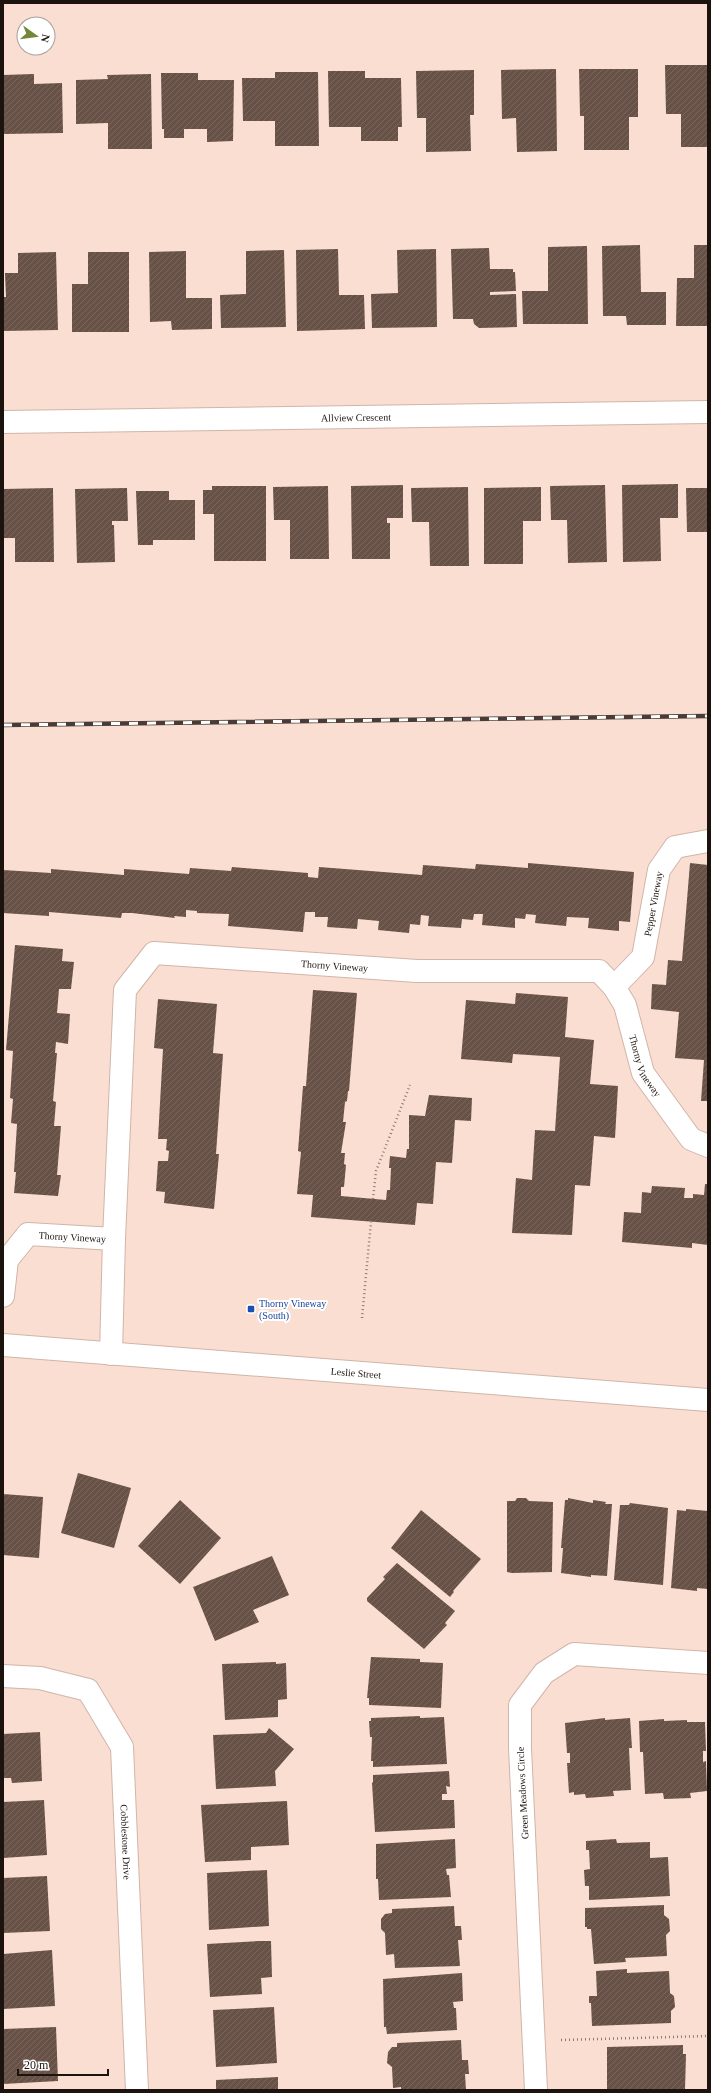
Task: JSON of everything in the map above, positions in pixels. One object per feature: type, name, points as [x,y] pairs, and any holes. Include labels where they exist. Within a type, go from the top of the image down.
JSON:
[{"type":"street","name":"Allview Crescent","points":[[3,422],[708,412]]},
{"type":"street","name":"Pepper Vineway","points":[[614,987],[643,956],[651,922],[659,870],[675,847],[708,841]]},
{"type":"street","name":"Thorny Vineway","points":[[111,1354],[114,1239],[125,990],[154,953],[417,971],[599,971],[614,987],[625,1005],[643,1073],[691,1139],[708,1146]]},
{"type":"street","name":"Thorny Vineway","points":[[3,1296],[7,1260],[28,1234],[114,1239]]},
{"type":"street","name":"Leslie Street","points":[[3,1345],[708,1400]]},
{"type":"street","name":"Green Meadows Circle","points":[[536,2090],[520,1756],[520,1705],[544,1673],[574,1654],[708,1663]]},
{"type":"street","name":"Cobblestone Drive","points":[[3,1676],[40,1678],[88,1690],[122,1747],[137,2090]]},
{"type":"path","points":[[373,1199],[376,1171],[410,1085]]},
{"type":"path","points":[[362,1318],[371,1222]]},
{"type":"path","points":[[534,2040],[708,2036]]},
{"type":"building","points":[[665,65],[708,65],[708,147],[681,147],[681,114],[666,114]]},
{"type":"building","points":[[556,69],[557,151],[517,152],[516,118],[502,119],[501,70]]},
{"type":"building","points":[[579,69],[638,69],[638,117],[629,117],[629,150],[584,150],[584,116],[580,116]]},
{"type":"building","points":[[474,70],[474,115],[470,115],[471,151],[426,152],[426,118],[417,118],[416,71]]},
{"type":"building","points":[[328,71],[365,71],[365,78],[401,78],[402,127],[398,127],[398,141],[361,141],[361,127],[329,127]]},
{"type":"building","points":[[275,72],[318,72],[319,146],[275,146],[275,121],[243,121],[242,78],[275,78]]},
{"type":"building","points":[[161,73],[198,73],[198,80],[234,80],[233,141],[207,142],[207,129],[184,129],[184,138],[164,138],[164,129],[162,129]]},
{"type":"building","points":[[34,74],[34,84],[62,83],[63,133],[3,134],[3,75]]},
{"type":"building","points":[[151,74],[152,149],[108,149],[108,123],[76,124],[76,80],[108,79],[107,75]]},
{"type":"building","points":[[640,245],[641,292],[666,292],[666,325],[627,325],[626,316],[603,316],[602,246]]},
{"type":"building","points":[[694,245],[708,245],[708,326],[676,326],[677,278],[694,278]]},
{"type":"building","points":[[587,246],[588,324],[523,324],[522,291],[548,291],[548,247]]},
{"type":"building","points":[[489,248],[490,269],[513,269],[513,272],[515,272],[516,291],[490,292],[490,295],[516,294],[517,327],[479,328],[474,324],[473,319],[453,319],[451,249]]},
{"type":"building","points":[[338,249],[339,295],[364,295],[365,329],[297,331],[296,250]]},
{"type":"building","points":[[436,249],[437,327],[372,328],[371,294],[398,293],[397,250]]},
{"type":"building","points":[[284,250],[286,327],[221,328],[220,295],[246,294],[246,251]]},
{"type":"building","points":[[186,251],[186,298],[212,298],[212,329],[172,330],[171,321],[150,322],[149,252]]},
{"type":"building","points":[[56,252],[58,330],[3,331],[3,297],[6,297],[5,273],[18,273],[18,253]]},
{"type":"building","points":[[88,252],[129,252],[129,332],[72,332],[72,284],[88,284]]},
{"type":"building","points":[[678,484],[678,518],[660,518],[661,561],[623,562],[622,485]]},
{"type":"building","points":[[403,485],[403,518],[387,518],[387,523],[390,523],[390,559],[352,559],[351,486]]},
{"type":"building","points":[[605,485],[607,562],[568,563],[567,520],[551,520],[550,486]]},
{"type":"building","points":[[212,486],[266,486],[266,561],[214,561],[214,514],[203,514],[203,490],[212,490]]},
{"type":"building","points":[[328,486],[329,559],[290,559],[290,520],[274,520],[273,487]]},
{"type":"building","points":[[468,487],[469,566],[430,566],[429,522],[412,522],[411,488]]},
{"type":"building","points":[[541,487],[541,521],[523,521],[523,564],[484,564],[484,488]]},
{"type":"building","points":[[53,488],[54,562],[15,562],[15,538],[3,538],[3,489]]},
{"type":"building","points":[[127,488],[128,521],[112,521],[112,525],[114,525],[115,562],[77,563],[75,489]]},
{"type":"building","points":[[686,488],[708,488],[708,532],[687,532]]},
{"type":"building","points":[[136,491],[169,491],[169,500],[195,500],[195,540],[153,540],[153,545],[138,545]]},
{"type":"building","points":[[528,863],[634,872],[630,922],[619,921],[619,931],[588,928],[589,918],[567,917],[566,926],[535,923],[536,915],[526,914],[525,919],[515,918],[515,928],[482,925],[483,914],[474,914],[473,920],[462,919],[461,928],[428,926],[429,916],[421,915],[420,925],[410,924],[409,933],[378,930],[379,921],[358,919],[357,929],[327,927],[328,917],[315,917],[315,912],[305,912],[303,932],[228,926],[229,914],[197,913],[197,911],[186,910],[186,917],[174,916],[175,918],[132,913],[122,913],[121,918],[49,912],[49,916],[3,913],[3,870],[51,873],[51,869],[124,875],[124,869],[189,874],[190,868],[231,871],[232,867],[308,873],[308,877],[318,878],[319,867],[422,875],[423,865],[475,869],[476,864],[528,868]]},
{"type":"building","points":[[690,863],[708,865],[708,1101],[701,1101],[704,1060],[675,1058],[679,1012],[651,1009],[652,984],[666,985],[668,960],[682,961]]},
{"type":"building","points":[[15,945],[63,949],[62,961],[74,962],[71,989],[59,989],[57,1013],[70,1014],[68,1044],[56,1042],[55,1053],[57,1053],[53,1101],[56,1102],[54,1126],[61,1126],[57,1175],[61,1175],[58,1196],[14,1193],[17,1124],[11,1123],[13,1099],[10,1098],[13,1051],[6,1050]]},
{"type":"building","points":[[313,990],[357,993],[349,1091],[347,1101],[345,1102],[343,1122],[346,1122],[341,1153],[345,1153],[344,1164],[346,1165],[344,1187],[341,1187],[341,1196],[386,1200],[387,1190],[390,1190],[390,1156],[406,1158],[407,1149],[409,1149],[409,1115],[425,1116],[429,1095],[472,1098],[471,1121],[455,1120],[452,1163],[436,1162],[433,1204],[417,1203],[415,1225],[311,1217],[313,1195],[297,1194],[301,1152],[298,1151],[303,1086],[306,1086]]},
{"type":"building","points":[[516,993],[568,997],[565,1037],[594,1040],[590,1084],[618,1086],[615,1138],[594,1136],[590,1186],[575,1185],[572,1235],[512,1233],[516,1178],[532,1180],[535,1130],[555,1131],[560,1057],[513,1054],[512,1063],[461,1059],[466,1000],[515,1004]]},
{"type":"building","points":[[158,999],[217,1004],[213,1053],[223,1054],[216,1154],[219,1154],[214,1209],[164,1203],[165,1192],[156,1191],[158,1161],[168,1161],[169,1151],[166,1150],[167,1139],[158,1139],[163,1049],[154,1048]]},
{"type":"building","points":[[705,1184],[708,1184],[708,1245],[692,1243],[692,1248],[622,1242],[624,1212],[641,1213],[642,1192],[651,1193],[652,1186],[685,1188],[684,1198],[693,1198],[693,1194],[704,1195]]},
{"type":"building","points":[[78,1473],[131,1488],[114,1548],[61,1533]]},
{"type":"building","points":[[3,1494],[43,1497],[39,1558],[3,1555]]},
{"type":"building","points":[[517,1498],[526,1498],[529,1501],[553,1502],[552,1572],[507,1572],[507,1501],[515,1501]]},
{"type":"building","points":[[568,1498],[593,1503],[593,1500],[606,1502],[605,1504],[612,1504],[607,1576],[591,1575],[591,1577],[561,1573],[563,1548],[561,1548],[565,1500],[568,1500]]},
{"type":"building","points":[[180,1500],[221,1538],[180,1584],[138,1546]]},
{"type":"building","points":[[630,1503],[668,1508],[663,1585],[614,1580],[620,1505],[629,1505]]},
{"type":"building","points":[[686,1509],[708,1511],[708,1589],[697,1588],[697,1591],[671,1588],[677,1510],[686,1511]]},
{"type":"building","points":[[421,1510],[481,1559],[453,1591],[454,1592],[450,1597],[391,1548]]},
{"type":"building","points":[[272,1556],[289,1595],[253,1610],[259,1622],[215,1641],[193,1587]]},
{"type":"building","points":[[397,1563],[455,1611],[445,1623],[447,1625],[424,1649],[367,1601],[367,1598],[385,1579],[383,1577]]},
{"type":"building","points":[[371,1657],[420,1659],[420,1662],[443,1663],[441,1708],[369,1705],[369,1698],[367,1698]]},
{"type":"building","points":[[276,1662],[276,1664],[286,1663],[287,1699],[278,1700],[278,1717],[225,1720],[222,1664]]},
{"type":"building","points":[[420,1716],[420,1718],[444,1717],[447,1764],[373,1767],[373,1761],[371,1761],[372,1737],[370,1737],[369,1721],[371,1721],[371,1718]]},
{"type":"building","points":[[605,1718],[605,1720],[630,1718],[632,1748],[629,1748],[631,1790],[613,1791],[614,1796],[586,1798],[585,1794],[574,1795],[574,1792],[569,1793],[567,1763],[570,1763],[570,1753],[567,1753],[565,1723]]},
{"type":"building","points":[[664,1719],[664,1721],[687,1720],[687,1722],[705,1722],[706,1751],[703,1751],[703,1762],[706,1761],[707,1791],[690,1793],[691,1798],[664,1799],[663,1793],[645,1794],[643,1752],[640,1752],[639,1721]]},
{"type":"building","points":[[269,1728],[294,1749],[275,1771],[276,1786],[216,1789],[213,1735],[266,1733]]},
{"type":"building","points":[[40,1732],[42,1781],[12,1783],[11,1778],[3,1778],[3,1734]]},
{"type":"building","points":[[449,1771],[450,1787],[446,1786],[447,1794],[442,1794],[442,1800],[454,1800],[455,1828],[375,1832],[372,1783],[373,1775]]},
{"type":"building","points":[[44,1800],[47,1855],[3,1858],[3,1802]]},
{"type":"building","points":[[287,1801],[289,1845],[251,1847],[251,1860],[205,1862],[201,1805]]},
{"type":"building","points":[[455,1839],[456,1868],[446,1869],[447,1875],[449,1875],[451,1897],[379,1900],[378,1879],[376,1879],[376,1844]]},
{"type":"building","points":[[616,1839],[617,1843],[650,1842],[650,1858],[668,1857],[670,1896],[589,1900],[589,1886],[585,1886],[584,1870],[590,1869],[589,1850],[586,1850],[586,1841]]},
{"type":"building","points":[[267,1870],[269,1926],[209,1930],[207,1873]]},
{"type":"building","points":[[47,1876],[50,1931],[3,1933],[3,1878]]},
{"type":"building","points":[[664,1905],[664,1915],[669,1919],[670,1931],[666,1935],[667,1956],[625,1958],[626,1962],[594,1964],[591,1929],[587,1929],[587,1927],[585,1927],[585,1908]]},
{"type":"building","points":[[454,1906],[455,1926],[461,1926],[462,1940],[458,1940],[460,1966],[395,1968],[394,1954],[386,1955],[385,1933],[381,1929],[381,1919],[385,1914],[392,1913],[392,1909]]},
{"type":"building","points":[[271,1941],[272,1977],[261,1978],[262,1994],[210,1997],[207,1944]]},
{"type":"building","points":[[52,1950],[55,2006],[3,2009],[3,1954]]},
{"type":"building","points":[[627,1969],[627,1973],[669,1971],[670,1993],[674,1996],[675,2007],[671,2011],[671,2023],[592,2026],[591,2003],[589,2003],[589,1996],[597,1996],[596,1971]]},
{"type":"building","points":[[462,1973],[463,2001],[453,2002],[454,2008],[456,2008],[457,2030],[387,2034],[386,2027],[384,2027],[383,1979]]},
{"type":"building","points":[[274,2007],[277,2063],[216,2067],[213,2010]]},
{"type":"building","points":[[56,2027],[58,2081],[3,2084],[3,2029]]},
{"type":"building","points":[[461,2040],[462,2060],[468,2060],[469,2074],[465,2074],[466,2090],[401,2090],[401,2087],[393,2088],[392,2067],[387,2063],[388,2052],[392,2047],[397,2047],[397,2043]]},
{"type":"building","points":[[683,2045],[683,2054],[686,2054],[685,2090],[607,2090],[607,2047]]},
{"type":"building","points":[[278,2077],[278,2090],[216,2090],[216,2080]]},
{"type":"railway","points":[[3,725],[708,716]]},
{"type":"place","name":"Thorny Vineway (South)","points":[[251,1309]]}]
